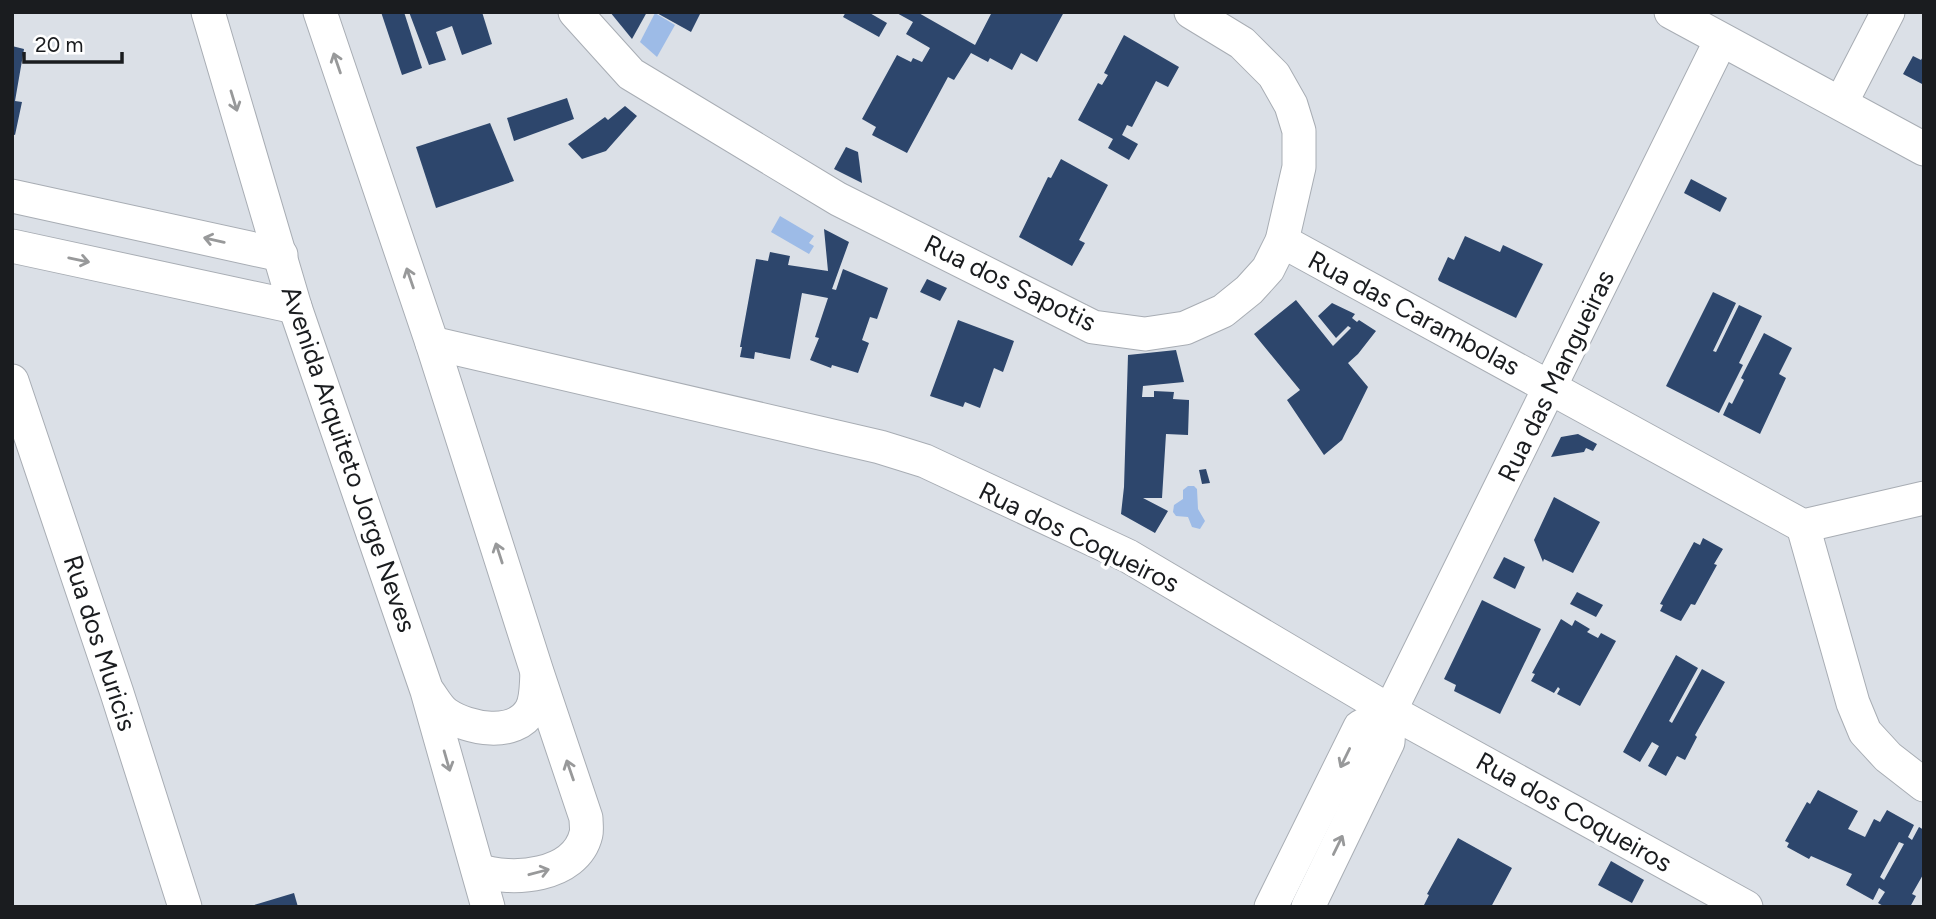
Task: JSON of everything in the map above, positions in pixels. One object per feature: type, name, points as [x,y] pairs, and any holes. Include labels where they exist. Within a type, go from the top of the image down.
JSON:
[{"type":"street","name":"Avenida Arquiteto Jorge Neves","points":[[208,12],[295,307],[427,691],[488,907]]},
{"type":"street","points":[[320,12],[432,343],[586,818],[586,835],[574,856],[546,871],[514,877],[495,876],[478,870]]},
{"type":"street","name":"Rua dos Sapotis","points":[[575,12],[631,74],[838,199],[1093,327],[1145,334],[1185,328],[1223,311],[1249,290],[1268,269],[1282,241],[1299,167],[1299,131],[1291,104],[1274,75],[1242,43],[1191,12]]},
{"type":"street","points":[[1671,12],[1924,149]]},
{"type":"street","points":[[1841,103],[1888,12]]},
{"type":"street","name":"Rua das Mangueiras","points":[[1308,907],[1388,742],[1390,711],[1721,40]]},
{"type":"street","points":[[12,196],[281,255]]},
{"type":"street","name":"Rua das Carambolas","points":[[1282,241],[1803,526]]},
{"type":"street","points":[[12,246],[295,307]]},
{"type":"street","name":"Rua dos Coqueiros","points":[[432,343],[880,447],[925,461],[1128,556],[1390,711],[1746,907]]},
{"type":"street","name":"Rua dos Muricis","points":[[12,381],[117,693],[185,907]]},
{"type":"street","points":[[1924,498],[1803,526],[1853,704],[1865,732],[1888,757],[1924,785]]},
{"type":"street","points":[[427,691],[442,712],[453,719],[490,728],[511,726],[524,719],[531,711],[536,699],[537,672]]},
{"type":"street","points":[[1271,907],[1360,727],[1390,711]]},
{"type":"water","points":[[655,13],[675,25],[657,57],[640,42]]},
{"type":"water","points":[[780,216],[814,236],[809,243],[814,246],[809,254],[771,232]]},
{"type":"water","points":[[1188,486],[1197,489],[1198,509],[1205,521],[1200,529],[1192,527],[1188,517],[1176,516],[1173,512],[1174,505],[1183,499],[1183,490]]},
{"type":"building","points":[[381,12],[404,12],[422,68],[402,75]]},
{"type":"building","points":[[409,12],[482,12],[492,44],[462,55],[452,26],[436,32],[446,60],[429,65]]},
{"type":"building","points":[[610,12],[647,12],[632,39]]},
{"type":"building","points":[[655,12],[701,12],[691,32]]},
{"type":"building","points":[[846,12],[868,12],[887,23],[879,37],[843,17]]},
{"type":"building","points":[[895,12],[917,12],[975,45],[992,12],[1064,12],[1037,62],[1021,53],[1012,70],[990,58],[988,62],[971,53],[954,80],[948,77],[907,153],[872,135],[876,127],[862,119],[897,55],[911,62],[913,58],[922,62],[930,48],[906,34],[913,22]]},
{"type":"building","points":[[1124,35],[1179,67],[1168,87],[1156,81],[1132,127],[1127,125],[1122,135],[1138,144],[1129,160],[1108,148],[1113,139],[1078,120],[1098,83],[1102,85],[1108,75],[1104,73]]},
{"type":"building","points":[[12,46],[24,49],[15,101],[22,102],[15,135],[12,134]]},
{"type":"building","points":[[1924,55],[1924,85],[1903,74],[1913,56],[1921,60]]},
{"type":"building","points":[[567,98],[574,119],[514,141],[507,118]]},
{"type":"building","points":[[625,106],[637,116],[606,151],[582,159],[568,144],[605,117],[608,120]]},
{"type":"building","points":[[490,123],[514,181],[436,208],[416,147]]},
{"type":"building","points":[[846,147],[858,152],[862,183],[834,169]]},
{"type":"building","points":[[1061,159],[1108,185],[1079,240],[1085,243],[1072,266],[1019,237],[1048,177],[1051,178]]},
{"type":"building","points":[[1691,179],[1727,198],[1720,212],[1684,193]]},
{"type":"building","points":[[824,229],[849,242],[832,289],[836,290],[843,269],[888,288],[877,319],[870,317],[862,340],[869,343],[858,373],[832,365],[831,368],[810,360],[819,338],[815,337],[828,298],[802,293],[790,359],[755,352],[754,359],[740,357],[756,259],[768,261],[770,252],[790,256],[788,265],[828,271]]},
{"type":"building","points":[[1465,236],[1500,252],[1503,245],[1543,264],[1516,318],[1439,281],[1448,257],[1454,260]]},
{"type":"building","points":[[927,279],[947,288],[940,301],[920,292]]},
{"type":"building","points":[[1713,292],[1736,303],[1713,351],[1716,352],[1739,305],[1762,316],[1739,363],[1743,365],[1719,413],[1666,386]]},
{"type":"building","points":[[1296,300],[1333,346],[1351,328],[1348,326],[1336,338],[1318,316],[1332,303],[1355,314],[1352,318],[1376,331],[1348,363],[1368,387],[1342,440],[1324,455],[1287,400],[1300,390],[1254,334]]},
{"type":"building","points":[[958,320],[1014,341],[1003,372],[994,368],[980,408],[965,402],[963,407],[930,396]]},
{"type":"building","points":[[1764,333],[1792,348],[1779,374],[1786,378],[1760,434],[1723,415],[1744,380],[1741,378]]},
{"type":"building","points":[[1176,350],[1184,382],[1143,386],[1142,397],[1154,397],[1154,391],[1174,392],[1173,399],[1189,400],[1188,435],[1166,434],[1162,498],[1143,498],[1168,511],[1155,533],[1121,514],[1128,355]]},
{"type":"building","points":[[1578,434],[1597,444],[1593,451],[1586,448],[1584,452],[1551,457],[1561,437]]},
{"type":"building","points":[[1206,469],[1210,483],[1202,484],[1199,470]]},
{"type":"building","points":[[1554,497],[1600,522],[1573,573],[1544,559],[1543,562],[1534,540]]},
{"type":"building","points":[[1703,538],[1723,549],[1695,605],[1691,604],[1681,621],[1660,611],[1663,605],[1660,604],[1694,542],[1700,545]]},
{"type":"building","points":[[1504,557],[1525,567],[1515,589],[1493,578]]},
{"type":"building","points":[[1577,592],[1603,605],[1596,617],[1570,604]]},
{"type":"building","points":[[1482,600],[1541,629],[1500,714],[1454,691],[1456,685],[1444,679]]},
{"type":"building","points":[[1561,619],[1572,626],[1575,620],[1590,629],[1587,632],[1598,638],[1601,633],[1616,641],[1580,706],[1557,694],[1560,689],[1558,687],[1554,693],[1531,681],[1535,674],[1532,673]]},
{"type":"building","points":[[1676,655],[1698,668],[1669,721],[1672,723],[1702,669],[1725,682],[1695,735],[1697,737],[1685,760],[1677,756],[1666,776],[1648,766],[1659,746],[1652,742],[1640,762],[1623,752]]},
{"type":"building","points":[[1818,790],[1858,811],[1848,829],[1865,837],[1874,819],[1880,822],[1887,810],[1914,825],[1908,837],[1912,840],[1919,827],[1924,830],[1924,873],[1912,894],[1916,896],[1910,907],[1885,907],[1878,903],[1885,892],[1879,888],[1873,900],[1846,885],[1852,874],[1811,856],[1809,859],[1787,847],[1789,843],[1785,841],[1807,802],[1810,804]],"holes":[[[1899,842],[1904,844],[1884,880],[1880,877]]]},
{"type":"building","points":[[1458,838],[1512,868],[1491,907],[1423,907],[1429,895],[1427,894]]},
{"type":"building","points":[[1611,861],[1644,880],[1632,903],[1598,885]]},
{"type":"building","points":[[294,893],[298,907],[251,907],[251,906]]}]
